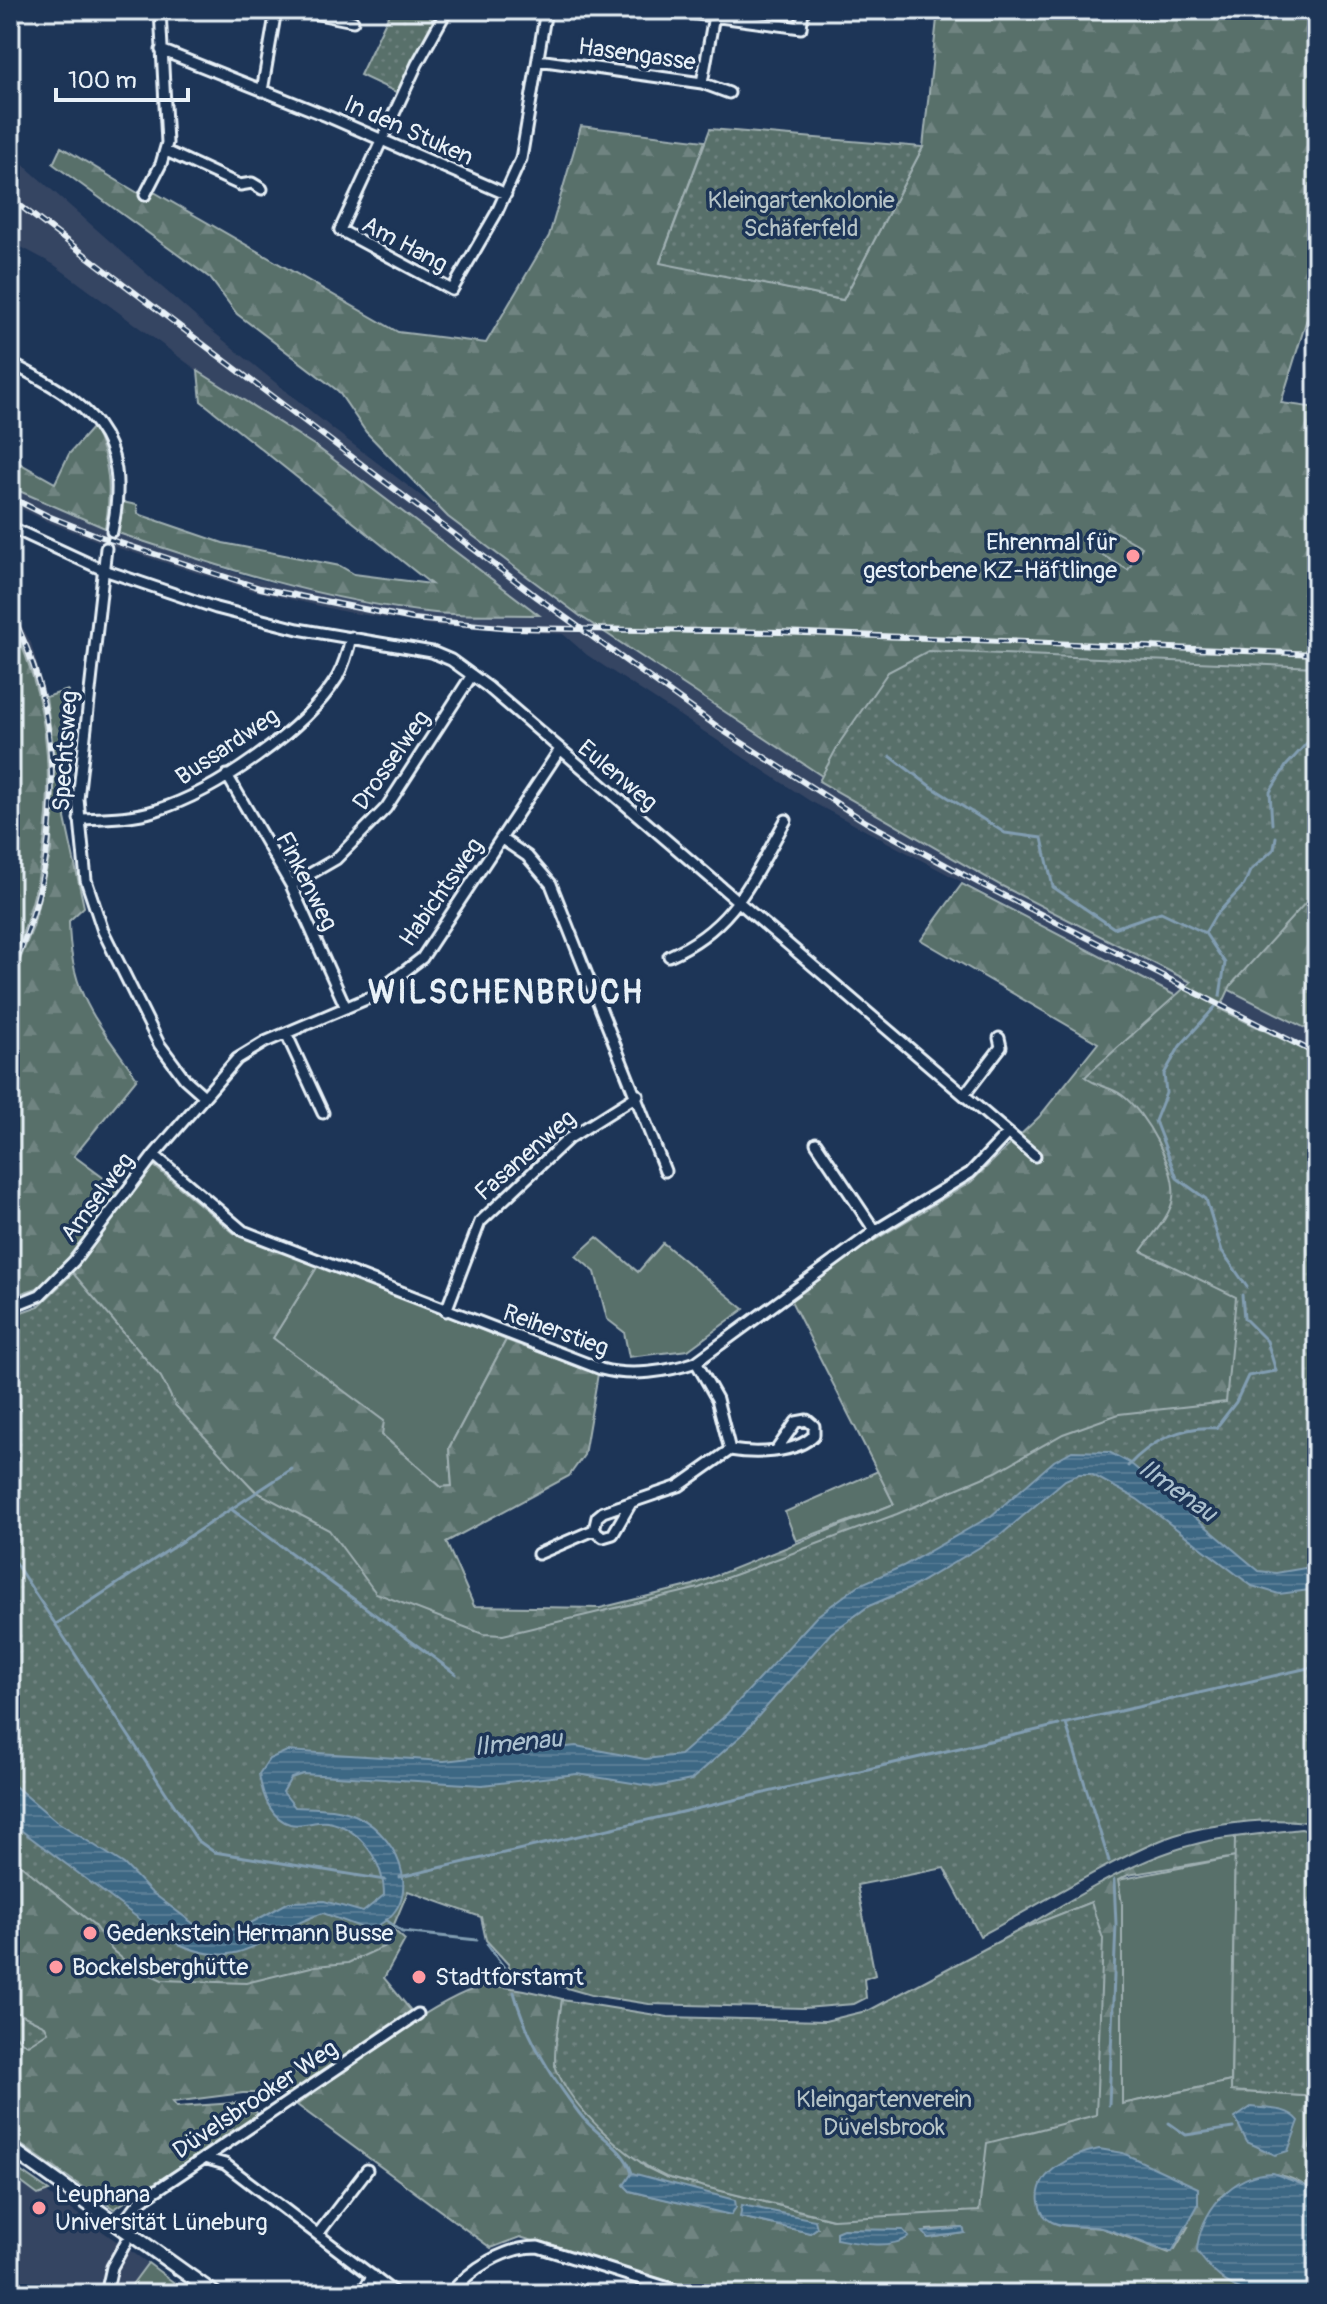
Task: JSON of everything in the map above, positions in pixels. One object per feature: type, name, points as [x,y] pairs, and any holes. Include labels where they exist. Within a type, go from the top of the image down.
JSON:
[{"type":"main road","points":[[10,2148],[122,2224],[214,2293]]},
{"type":"street","points":[[145,195],[166,151],[160,10]]},
{"type":"street","points":[[262,91],[276,10]]},
{"type":"street","points":[[298,10],[353,21]]},
{"type":"street","points":[[383,140],[417,64],[447,10]]},
{"type":"street","points":[[506,194],[521,159],[546,10]]},
{"type":"street","points":[[667,10],[714,13],[801,28],[803,10]]},
{"type":"street","points":[[702,83],[714,13]]},
{"type":"street","name":"In den Stuken","points":[[161,50],[383,140],[506,194]]},
{"type":"street","name":"Hasengasse","points":[[538,60],[702,83],[729,93]]},
{"type":"street","name":"Am Hang","points":[[383,140],[340,230],[452,290],[506,194]]},
{"type":"street","points":[[166,151],[240,185],[252,183],[262,189]]},
{"type":"street","points":[[10,363],[78,400],[100,427],[116,475],[112,531]]},
{"type":"street","name":"Eulenweg","points":[[10,527],[101,569],[216,608],[298,629],[432,652],[472,675],[1035,1156]]},
{"type":"street","name":"Spechtsweg","points":[[106,548],[101,569],[79,819],[86,880],[103,931],[159,1044],[185,1079],[203,1095]]},
{"type":"street","name":"Bussardweg","points":[[79,819],[133,816],[156,811],[196,794],[227,775],[313,708],[337,677],[351,637]]},
{"type":"street","name":"Drosselweg","points":[[291,885],[336,859],[386,808],[472,675]]},
{"type":"street","name":"Habichtsweg","points":[[203,1095],[237,1059],[389,986],[422,958],[559,751]]},
{"type":"street","name":"Finkenweg","points":[[227,775],[291,885],[346,1008]]},
{"type":"street","points":[[669,956],[714,932],[739,902],[786,820]]},
{"type":"street","points":[[502,839],[527,856],[551,884],[638,1095],[665,1171]]},
{"type":"street","points":[[286,1033],[323,1113]]},
{"type":"street","points":[[965,1094],[1001,1047],[999,1038]]},
{"type":"street","name":"Amselweg","points":[[10,1307],[40,1295],[57,1279],[96,1234],[203,1095]]},
{"type":"street","name":"Fasanenweg","points":[[446,1311],[480,1222],[568,1139],[638,1095]]},
{"type":"street","name":"Reiherstieg","points":[[154,1155],[233,1226],[446,1311],[611,1372],[679,1368],[696,1362],[875,1231],[970,1173],[1008,1133]]},
{"type":"street","points":[[816,1143],[875,1231]]},
{"type":"street","points":[[696,1362],[717,1399],[730,1450]]},
{"type":"street","points":[[594,1530],[597,1517],[603,1512],[679,1486],[730,1450],[748,1453],[777,1449]]},
{"type":"street","points":[[594,1530],[603,1537],[613,1534],[631,1503]]},
{"type":"street","points":[[538,1554],[594,1530]]},
{"type":"street","name":"Düvelsbrooker Weg","points":[[122,2224],[139,2202],[418,2014]]},
{"type":"street","points":[[204,2158],[225,2164],[396,2294]]},
{"type":"street","points":[[318,2234],[367,2170]]},
{"type":"street","points":[[106,2294],[112,2267],[126,2242]]},
{"type":"street","points":[[450,2294],[501,2255],[518,2247],[538,2247],[688,2294]]},
{"type":"street","points":[[360,2294],[373,2276]]},
{"type":"shaded area","points":[[10,153],[206,326],[334,430],[580,616],[831,782],[1012,881],[1317,1034],[1317,1064],[1180,998],[810,801],[587,655],[563,634],[436,626],[346,612],[250,590],[103,543],[10,503],[10,487],[115,532],[252,578],[347,599],[437,613],[538,615],[317,447],[198,371],[53,264],[10,241]]},
{"type":"shaded area","points":[[10,605],[31,643],[49,709],[55,804],[43,893],[10,985],[10,966],[35,891],[47,804],[41,711],[24,647],[10,621]]},
{"type":"shaded area","points":[[1072,1451],[1109,1452],[1130,1463],[1259,1571],[1276,1573],[1317,1566],[1317,1589],[1279,1594],[1252,1586],[1137,1499],[1091,1474],[1079,1474],[1065,1480],[1002,1534],[911,1588],[869,1606],[831,1633],[741,1736],[691,1780],[657,1787],[577,1774],[482,1785],[303,1774],[291,1778],[283,1792],[295,1807],[335,1809],[357,1816],[387,1840],[397,1856],[403,1890],[398,1906],[387,1920],[368,1930],[323,1913],[246,1950],[211,1954],[189,1948],[162,1936],[10,1822],[10,1782],[56,1821],[124,1864],[150,1891],[206,1933],[218,1934],[249,1924],[289,1902],[324,1901],[363,1912],[384,1895],[375,1859],[360,1839],[340,1826],[328,1822],[295,1825],[277,1816],[265,1797],[259,1774],[269,1759],[287,1751],[444,1761],[576,1746],[645,1759],[680,1755],[724,1717],[817,1616],[859,1585],[903,1566],[991,1516],[1054,1461]]},
{"type":"shaded area","points":[[1251,2107],[1283,2111],[1299,2121],[1288,2151],[1275,2155],[1247,2142],[1235,2118]]},
{"type":"shaded area","points":[[1099,2149],[1123,2153],[1198,2188],[1198,2205],[1172,2252],[1101,2228],[1058,2224],[1041,2211],[1039,2191],[1049,2173],[1068,2160]]},
{"type":"shaded area","name":"Leuphana Universität Lüneburg","points":[[10,2167],[148,2263],[125,2294],[10,2294]]},
{"type":"shaded area","points":[[632,2173],[735,2200],[736,2207],[731,2215],[630,2191],[624,2185]]},
{"type":"shaded area","points":[[1273,2173],[1306,2186],[1317,2194],[1317,2294],[1264,2294],[1236,2287],[1222,2279],[1197,2251],[1204,2223],[1221,2197],[1245,2179]]},
{"type":"shaded area","points":[[742,2205],[815,2220],[817,2228],[810,2233],[740,2217]]},
{"type":"shaded area","points":[[963,2228],[965,2233],[928,2238],[923,2232]]},
{"type":"shaded area","points":[[843,2229],[903,2230],[909,2237],[892,2243],[863,2244],[836,2239],[836,2232]]},
{"type":"green space","points":[[391,10],[438,10],[398,93],[360,75]]},
{"type":"green space","points":[[938,10],[1317,10],[1317,286],[1281,403],[1317,408],[1317,1034],[1012,881],[831,782],[580,616],[448,517],[366,432],[338,391],[237,314],[210,278],[53,164],[61,147],[148,199],[154,192],[398,332],[486,343],[549,236],[581,126],[705,141],[660,262],[843,300],[923,147]]},
{"type":"green space","name":"Kleingartenkolonie Schäferfeld","points":[[710,129],[923,147],[843,300],[660,263]]},
{"type":"green space","points":[[198,371],[317,447],[539,615],[435,613],[353,600],[233,570],[115,532],[122,502],[137,505],[138,514],[223,543],[340,566],[354,574],[431,584],[201,401]]},
{"type":"green space","points":[[93,427],[108,476],[105,528],[10,487],[10,458],[55,483],[69,454]]},
{"type":"green space","points":[[1107,527],[1142,547],[1128,570],[1094,550]]},
{"type":"green space","points":[[10,621],[28,661],[40,704],[48,792],[45,837],[37,882],[10,966]]},
{"type":"green space","points":[[928,651],[1317,667],[1317,890],[1231,985],[1220,1009],[1317,1056],[1317,1824],[1259,1821],[1175,1835],[1114,1862],[980,1936],[944,1868],[857,1885],[875,1975],[864,1979],[866,1998],[854,2004],[804,2008],[649,2004],[591,1995],[511,1972],[508,1964],[486,1940],[481,1917],[408,1891],[385,1946],[348,1963],[315,1966],[246,1983],[162,1980],[130,1965],[112,1950],[93,1924],[10,1856],[10,1316],[39,1306],[73,1273],[161,1377],[175,1405],[255,1491],[329,1530],[376,1593],[483,1634],[503,1635],[699,1588],[897,1514],[996,1472],[1063,1434],[1119,1414],[1226,1402],[1236,1297],[1141,1251],[1165,1219],[1171,1205],[1173,1186],[1170,1172],[1158,1142],[1131,1103],[1117,1092],[1085,1077],[1191,982],[1000,885],[819,781],[840,742],[888,672]]},
{"type":"green space","points":[[68,690],[76,733],[65,818],[84,907],[69,921],[74,969],[88,1006],[137,1078],[74,1156],[128,1196],[153,1165],[234,1233],[319,1264],[273,1338],[384,1421],[382,1435],[441,1487],[452,1486],[449,1448],[506,1340],[598,1374],[584,1455],[569,1476],[446,1542],[474,1606],[600,1608],[693,1585],[894,1504],[787,1293],[971,1182],[1039,1117],[1098,1043],[921,940],[962,884],[1180,998],[1317,1433],[569,1639],[480,1636],[365,1596],[155,1394],[74,1285],[64,1266],[37,1288],[10,1297],[10,985],[33,927],[51,850],[54,754],[46,697]]},
{"type":"green space","points":[[597,1237],[638,1272],[663,1243],[744,1309],[688,1350],[629,1357],[624,1332],[607,1319],[595,1272],[576,1256]]},
{"type":"green space","points":[[319,1264],[506,1340],[449,1448],[452,1486],[441,1487],[273,1338]]},
{"type":"green space","points":[[878,1471],[894,1504],[796,1541],[785,1512]]},
{"type":"green space","points":[[10,1823],[386,1923],[405,1940],[384,1978],[413,2013],[287,2097],[283,2093],[243,2093],[173,2102],[177,2107],[249,2102],[259,2116],[114,2209],[10,2137]]},
{"type":"green space","points":[[1301,1829],[1317,1833],[1317,2097],[1231,2091],[1235,1837]]},
{"type":"green space","points":[[1235,1837],[1235,1857],[1128,1875],[1118,1880],[1122,1904],[1122,2104],[1231,2081],[1232,2091],[1317,2097],[1317,2120],[1313,2122],[1310,2148],[1317,2152],[1317,2194],[1291,2178],[1267,2174],[1243,2181],[1218,2199],[1222,2279],[1247,2294],[706,2294],[520,2237],[491,2248],[297,2105],[392,2036],[447,2001],[470,1990],[489,1986],[526,1990],[562,1999],[555,2066],[645,2167],[666,2177],[832,2219],[987,2143],[1091,1902],[1020,1930],[1150,1859],[1206,1842]],"holes":[[[625,2185],[736,2207],[731,2214],[630,2191]],[[741,2217],[817,2228],[810,2233]],[[1060,2225],[1188,2227],[1175,2249],[1169,2253],[1102,2228]],[[963,2228],[964,2233],[929,2238],[927,2230]]]},
{"type":"green space","points":[[1235,1857],[1231,2081],[1122,2104],[1122,1904],[1118,1880]]},
{"type":"green space","name":"Kleingartenverein Düvelsbrook","points":[[1091,1902],[1103,1939],[1096,2115],[987,2143],[979,2211],[833,2219],[666,2177],[635,2158],[602,2131],[574,2099],[556,2068],[562,2000],[668,2017],[825,2021],[870,2010],[1020,1930]]},
{"type":"green space","points":[[10,2009],[45,2026],[48,2032],[28,2045],[23,2042],[13,2030]]},
{"type":"green space","points":[[20,2171],[49,2191],[38,2195],[18,2180]]},
{"type":"green space","points":[[148,2263],[189,2294],[125,2294]]},
{"type":"waterway","points":[[1272,824],[1270,792],[1286,766],[1317,732]]},
{"type":"waterway","points":[[890,756],[930,786],[1005,833],[1042,838],[1053,887],[1114,928],[1161,912],[1205,933],[1225,963],[1220,996]]},
{"type":"waterway","points":[[1205,933],[1215,916],[1244,885],[1250,871],[1274,849],[1276,837]]},
{"type":"waterway","points":[[1215,1007],[1180,1046],[1164,1074],[1166,1093],[1155,1121],[1177,1178],[1206,1199],[1222,1251],[1247,1287]]},
{"type":"waterway","name":"Ilmenau","points":[[1128,1466],[1168,1436],[1191,1429],[1216,1428],[1236,1402],[1248,1376],[1276,1371],[1267,1341],[1244,1318],[1242,1295]]},
{"type":"waterway","points":[[56,1624],[292,1469]]},
{"type":"waterway","points":[[231,1509],[456,1674]]},
{"type":"waterway","points":[[10,1555],[197,1840],[214,1852],[385,1880]]},
{"type":"waterway","points":[[1063,1724],[1317,1666]]},
{"type":"waterway","points":[[1066,1724],[1109,1861]]},
{"type":"waterway","points":[[400,1877],[1059,1725]]},
{"type":"waterway","points":[[1109,2105],[1116,1924],[1114,1880]]},
{"type":"waterway","points":[[386,1920],[402,1932],[477,1940]]},
{"type":"waterway","points":[[487,1944],[512,1979]]},
{"type":"waterway","points":[[514,1992],[533,2040],[559,2086],[586,2121],[623,2155],[632,2173]]},
{"type":"waterway","points":[[1169,2123],[1186,2135],[1233,2128]]},
{"type":"railway","points":[[10,198],[537,597],[722,730],[866,822],[981,884],[1317,1054]]},
{"type":"railway","points":[[10,497],[99,536],[260,588],[413,619],[512,628],[780,632],[1317,654]]},
{"type":"railway","points":[[10,612],[29,655],[42,700],[50,746],[52,793],[40,887],[10,975]]},
{"type":"place","name":"Ehrenmal für gestorbene KZ-Häftlinge","points":[[1133,556]]},
{"type":"place","name":"Gedenkstein Hermann Busse","points":[[90,1933]]},
{"type":"place","name":"Bockelsberghütte","points":[[56,1967]]},
{"type":"place","name":"Stadtforstamt","points":[[419,1977]]},
{"type":"place","name":"Leuphana Universität Lüneburg","points":[[39,2208]]},
{"type":"district","name":"WILSCHENBRUCH","points":[[506,992]]}]
